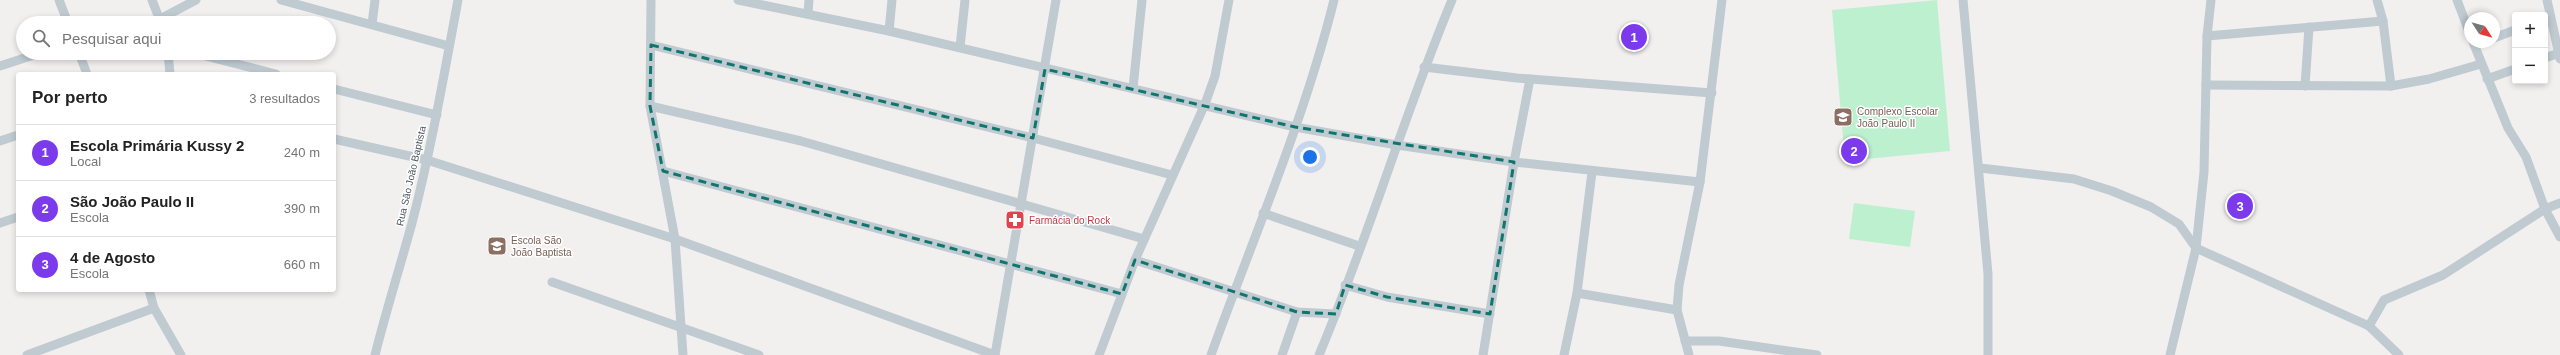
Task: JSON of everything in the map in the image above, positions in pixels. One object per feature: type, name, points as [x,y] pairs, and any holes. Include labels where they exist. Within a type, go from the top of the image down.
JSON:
[{"type":"street","points":[[59,0],[65,16]]},
{"type":"street","points":[[152,0],[159,16]]},
{"type":"street","points":[[169,16],[196,0]]},
{"type":"street","points":[[281,0],[449,46]]},
{"type":"street","points":[[372,24],[375,0]]},
{"type":"street","name":"Rua São João Baptista","points":[[375,355],[391,291],[412,224],[427,160],[437,115],[458,0]]},
{"type":"street","points":[[650,0],[650,106],[675,239],[683,355]]},
{"type":"street","points":[[738,0],[808,13],[890,31],[1045,69],[1205,104],[1295,127],[1397,146],[1514,162],[1592,172],[1700,182]]},
{"type":"street","points":[[808,13],[809,0]]},
{"type":"street","points":[[890,31],[892,0]]},
{"type":"street","points":[[960,47],[965,0]]},
{"type":"street","points":[[336,139],[427,160],[675,239],[995,355],[1034,138],[1056,0]]},
{"type":"street","points":[[1133,88],[1142,0]]},
{"type":"street","points":[[1099,355],[1135,260],[1205,104],[1215,76],[1229,0]]},
{"type":"street","points":[[1211,355],[1295,127],[1326,32],[1334,0]]},
{"type":"street","points":[[1319,355],[1336,314],[1345,285],[1397,146],[1424,67],[1452,0]]},
{"type":"street","points":[[1689,355],[1677,310],[1679,285],[1700,182],[1712,93],[1722,0]]},
{"type":"street","points":[[1963,0],[1980,168],[1979,187],[1988,274],[1988,355]]},
{"type":"street","points":[[2170,355],[2196,248],[2204,172],[2207,36],[2211,0]]},
{"type":"street","points":[[2377,0],[2383,21],[2391,86]]},
{"type":"street","points":[[2457,0],[2464,18]]},
{"type":"street","points":[[2547,0],[2547,12]]},
{"type":"street","points":[[2207,36],[2383,21]]},
{"type":"street","points":[[2548,22],[2559,56],[2548,58]]},
{"type":"street","points":[[2305,86],[2309,27]]},
{"type":"street","points":[[2500,36],[2512,31]]},
{"type":"street","points":[[651,45],[1034,138],[1172,175]]},
{"type":"street","points":[[2478,48],[2481,64],[2508,128],[2526,156],[2545,209],[2560,237]]},
{"type":"street","points":[[0,66],[18,60]]},
{"type":"street","points":[[82,60],[86,72]]},
{"type":"street","points":[[169,60],[170,72]]},
{"type":"street","points":[[221,60],[268,72]]},
{"type":"street","points":[[2206,86],[2391,86],[2429,79],[2481,64]]},
{"type":"street","points":[[1424,67],[1530,80],[1712,93]]},
{"type":"street","points":[[2487,79],[2512,70]]},
{"type":"street","points":[[1483,355],[1514,162],[1530,80]]},
{"type":"street","points":[[336,90],[437,115]]},
{"type":"street","points":[[650,106],[801,141],[1144,239]]},
{"type":"street","points":[[0,141],[16,136]]},
{"type":"street","points":[[1980,168],[2074,179],[2112,191],[2151,207],[2179,224],[2196,248],[2369,326],[2399,355]]},
{"type":"street","points":[[663,171],[1011,266],[1122,294]]},
{"type":"street","points":[[1564,355],[1577,293],[1592,172]]},
{"type":"street","points":[[2369,326],[2384,300],[2443,275],[2545,209],[2560,203]]},
{"type":"street","points":[[1263,213],[1359,246]]},
{"type":"street","points":[[0,223],[16,218]]},
{"type":"street","points":[[1135,260],[1233,293],[1297,312],[1336,314]]},
{"type":"street","points":[[552,282],[759,355]]},
{"type":"street","points":[[1345,285],[1394,298],[1490,314]]},
{"type":"street","points":[[150,292],[154,308],[181,355]]},
{"type":"street","points":[[1577,293],[1677,310]]},
{"type":"street","points":[[27,355],[154,308]]},
{"type":"street","points":[[1282,355],[1297,312]]},
{"type":"street","points":[[1685,341],[1719,341],[1817,355]]},
{"type":"highlighted area","points":[[651,45],[1033,138],[1045,69],[1295,127],[1514,162],[1490,314],[1387,297],[1345,285],[1336,314],[1297,312],[1135,260],[1122,294],[663,171],[650,106]]},
{"type":"green space","points":[[1937,0],[1950,151],[1845,161],[1832,10]]},
{"type":"green space","points":[[1854,203],[1915,211],[1910,247],[1849,239]]},
{"type":"place","name":"Escola Primária Kussy 2","points":[[1634,37]]},
{"type":"place","name":"Complexo Escolar João Paulo II","points":[[1843,117]]},
{"type":"place","name":"São João Paulo II","points":[[1854,151]]},
{"type":"place","name":"4 de Agosto","points":[[2240,206]]},
{"type":"place","name":"Farmácia do Rock","points":[[1015,220]]},
{"type":"place","name":"Escola São João Baptista","points":[[497,246]]}]
